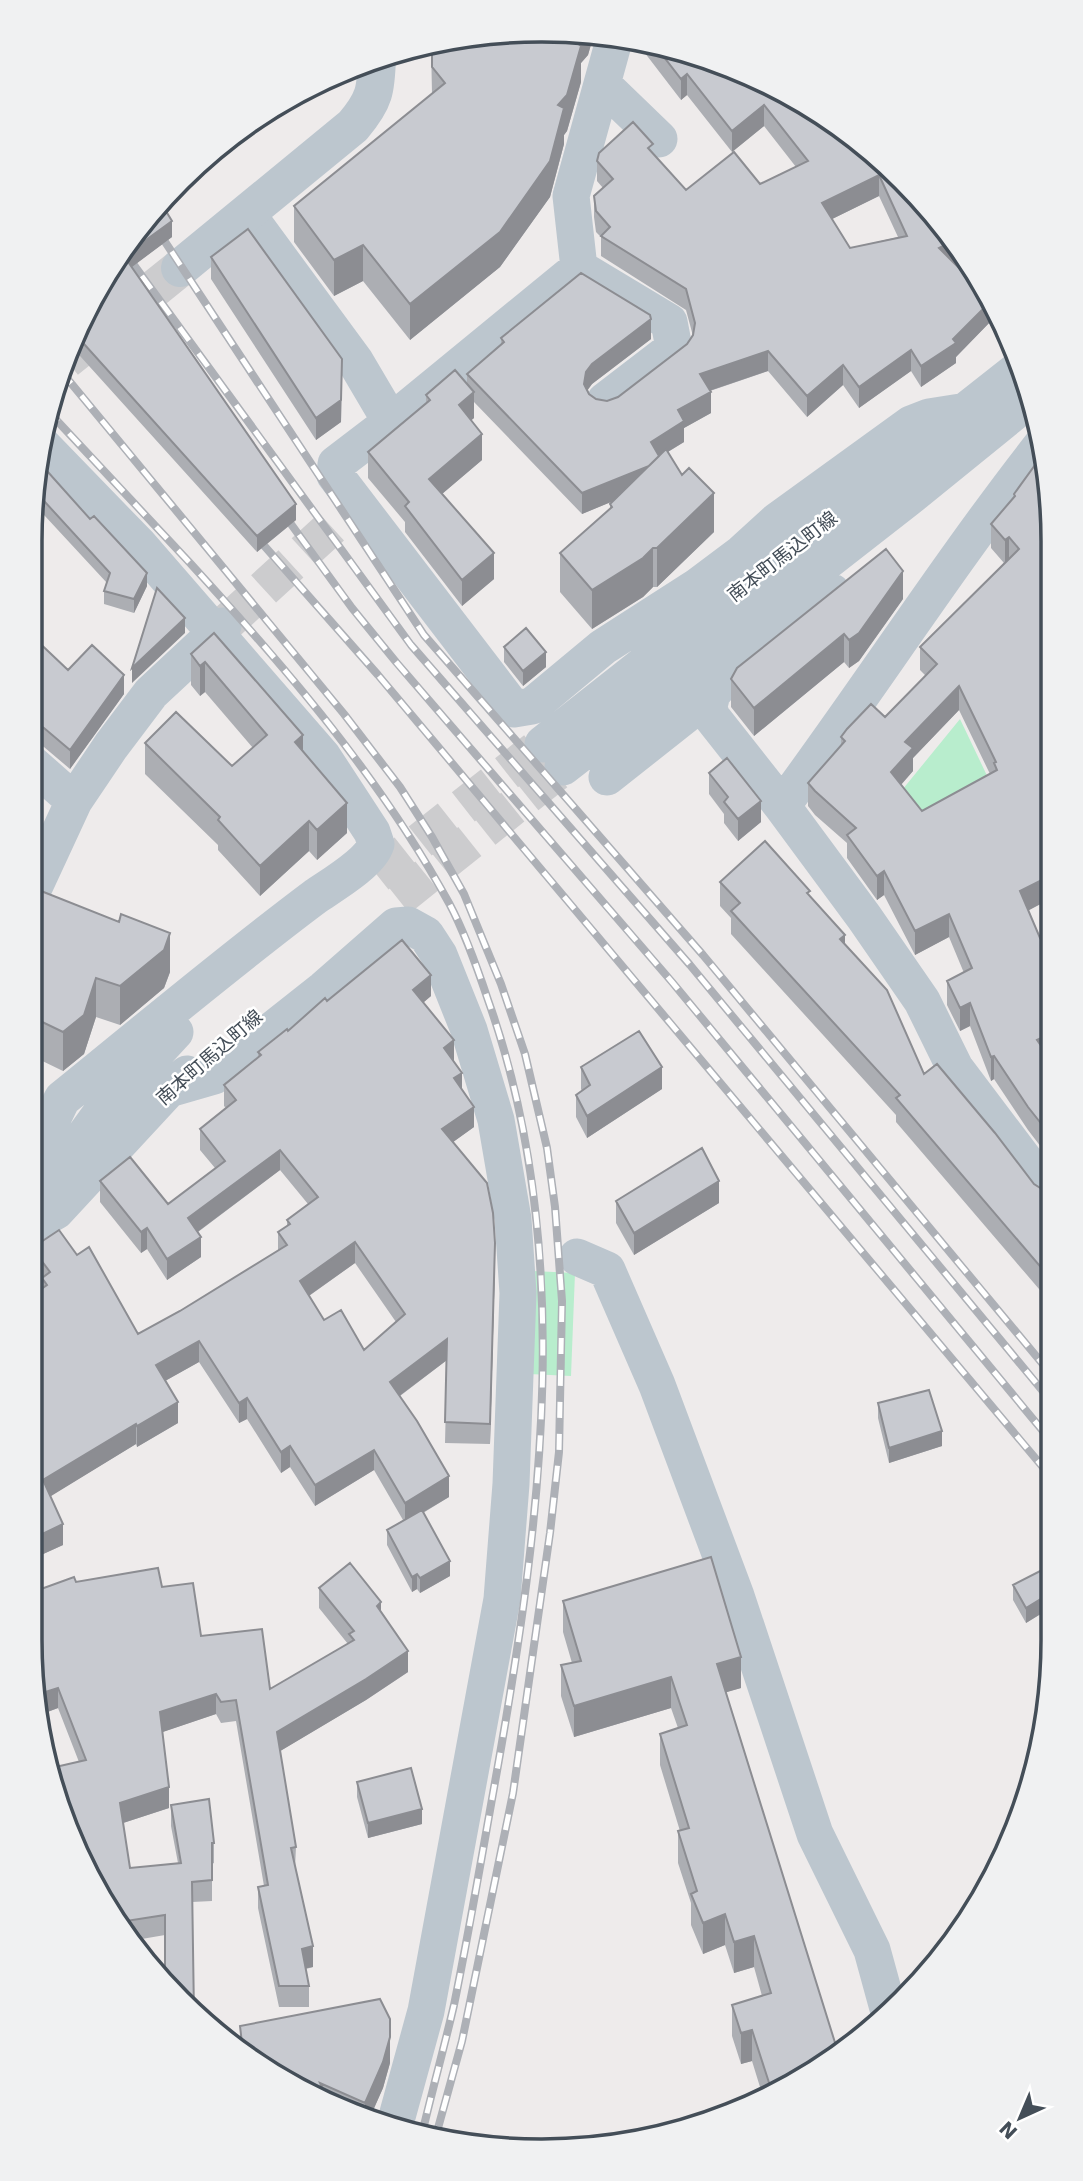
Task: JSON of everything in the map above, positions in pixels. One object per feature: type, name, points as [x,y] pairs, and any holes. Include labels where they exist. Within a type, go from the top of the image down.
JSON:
[{"type":"street","points":[[579,268],[571,195],[612,47]]},
{"type":"street","points":[[180,268],[353,126],[366,110],[376,90],[377,71]]},
{"type":"street","points":[[602,84],[659,139]]},
{"type":"street","points":[[247,214],[355,361],[391,422]]},
{"type":"street","points":[[579,268],[669,322],[674,348],[605,401]]},
{"type":"street","points":[[579,268],[336,464],[335,475],[354,507],[514,709],[532,706],[603,647],[698,586],[777,522],[911,424],[929,417],[967,411]]},
{"type":"street","name":"南本町馬込町線","points":[[1012,375],[553,755],[907,499],[1022,406]]},
{"type":"street","points":[[42,1153],[47,1130],[62,1099],[374,850],[376,844],[372,832],[323,757],[220,629],[50,454]]},
{"type":"street","points":[[782,806],[904,637],[996,503],[1033,456]]},
{"type":"street","points":[[607,777],[712,694],[726,677],[877,557],[892,540],[901,522],[907,499]]},
{"type":"street","points":[[42,870],[74,801],[151,693],[220,629]]},
{"type":"street","points":[[712,694],[710,716],[782,806],[922,1000],[956,1068],[1041,1182]]},
{"type":"street","points":[[42,773],[74,801]]},
{"type":"street","name":"南本町馬込町線","points":[[42,1182],[67,1160],[104,1109],[173,1034],[388,887],[169,1089],[56,1211],[42,1219]]},
{"type":"street","points":[[169,1089],[214,1076],[324,989],[396,926],[408,925],[426,935],[439,955],[469,1030],[496,1120],[513,1219],[519,1293],[511,1484],[502,1599],[426,2011],[398,2117]]},
{"type":"street","points":[[577,1257],[607,1270],[657,1385],[736,1596],[799,1790],[815,1833],[872,1950],[886,2001]]},
{"type":"green space","points":[[960,719],[991,784],[931,837],[898,795]]},
{"type":"green space","points":[[533,1271],[575,1273],[571,1376],[529,1374]]},
{"type":"building","points":[[542,42],[578,43],[581,46],[567,95],[558,105],[564,108],[550,161],[500,232],[410,304],[363,245],[334,260],[294,206],[445,83],[432,67],[432,55],[476,46]]},
{"type":"building","points":[[664,58],[733,80],[791,109],[846,145],[895,188],[938,237],[944,246],[939,248],[960,269],[983,309],[953,339],[956,343],[921,366],[911,350],[859,387],[843,365],[807,396],[768,351],[700,374],[711,392],[678,410],[684,421],[651,442],[659,456],[649,466],[582,493],[467,374],[504,342],[501,338],[581,273],[650,315],[651,319],[592,364],[586,372],[584,384],[589,394],[596,399],[607,401],[618,397],[687,344],[693,335],[695,323],[686,289],[601,236],[610,227],[596,211],[594,196],[613,179],[597,161],[599,153],[633,122],[653,144],[648,148],[686,190],[734,152],[760,184],[808,161],[764,105],[732,131],[687,74],[681,79]],"holes":[[[879,175],[907,236],[850,248],[822,203]]]},
{"type":"building","points":[[166,212],[172,221],[140,245]]},
{"type":"building","points":[[248,229],[342,359],[341,400],[316,418],[211,257]]},
{"type":"building","points":[[128,261],[296,504],[257,536],[83,343]]},
{"type":"building","points":[[455,370],[474,392],[459,405],[482,434],[429,479],[494,553],[462,580],[405,506],[409,502],[368,452],[430,400],[426,395]]},
{"type":"building","points":[[666,449],[682,475],[689,468],[714,493],[657,548],[653,548],[643,558],[592,590],[560,553],[612,507],[610,504]]},
{"type":"building","points":[[1035,465],[1041,542],[1041,880],[1020,891],[1041,938],[1041,1038],[1037,1040],[1041,1046],[1041,1123],[994,1056],[991,1057],[970,1003],[960,1008],[947,981],[972,968],[949,914],[915,931],[884,871],[877,876],[847,835],[856,828],[808,783],[845,741],[841,737],[847,729],[871,704],[885,717],[937,664],[920,647],[1019,549],[1009,537],[1005,540],[991,524],[1015,496]],"holes":[[[959,686],[996,762],[994,763],[997,770],[922,811],[891,772],[913,748],[905,742]]]},
{"type":"building","points":[[47,471],[90,519],[94,516],[147,573],[134,599],[104,591],[110,573],[44,501]]},
{"type":"building","points":[[886,549],[903,571],[859,633],[849,640],[844,634],[754,708],[731,679],[737,668]]},
{"type":"building","points":[[157,588],[185,618],[132,668]]},
{"type":"building","points":[[526,628],[546,652],[523,671],[504,647]]},
{"type":"building","points":[[214,633],[303,735],[295,742],[347,803],[317,830],[309,821],[260,866],[218,820],[220,817],[145,743],[176,712],[232,766],[267,735],[205,662],[200,666],[191,654]]},
{"type":"building","points":[[42,645],[68,670],[92,645],[124,675],[70,750],[44,728]]},
{"type":"building","points":[[727,758],[761,801],[738,819],[724,802],[728,797],[709,773]]},
{"type":"building","points":[[765,841],[810,891],[807,893],[845,935],[840,939],[887,990],[924,1074],[937,1064],[1034,1184],[1041,1188],[1041,1267],[896,1098],[900,1095],[731,911],[740,903],[720,882]]},
{"type":"building","points":[[42,891],[119,922],[121,914],[170,933],[164,950],[120,986],[96,978],[84,1015],[63,1032],[42,1022]]},
{"type":"building","points":[[402,940],[431,975],[413,990],[454,1040],[444,1048],[462,1073],[454,1078],[474,1107],[442,1129],[487,1183],[493,1213],[495,1243],[490,1424],[445,1422],[447,1339],[390,1382],[417,1421],[449,1476],[405,1503],[374,1450],[315,1485],[290,1446],[281,1452],[247,1398],[239,1403],[199,1341],[156,1365],[178,1402],[43,1480],[63,1524],[42,1534],[42,1289],[47,1285],[42,1278],[50,1272],[42,1261],[42,1241],[59,1230],[77,1255],[89,1247],[138,1334],[287,1245],[278,1232],[290,1224],[287,1220],[318,1197],[280,1150],[188,1218],[201,1237],[167,1259],[147,1228],[141,1232],[100,1181],[130,1157],[168,1204],[225,1161],[200,1129],[236,1100],[224,1085],[261,1055],[258,1052],[287,1029],[288,1031],[325,998],[327,1001]],"holes":[[[355,1242],[405,1314],[364,1350],[341,1310],[324,1320],[300,1281]]]},
{"type":"building","points":[[639,1031],[662,1067],[587,1116],[576,1095],[590,1085],[581,1067]]},
{"type":"building","points":[[702,1148],[719,1181],[634,1233],[616,1201]]},
{"type":"building","points":[[929,1390],[942,1431],[889,1448],[878,1403]]},
{"type":"building","points":[[422,1510],[450,1561],[420,1578],[417,1574],[412,1577],[387,1530]]},
{"type":"building","points":[[711,1557],[741,1657],[717,1664],[835,2044],[769,2083],[752,2030],[741,2033],[732,2005],[771,1993],[754,1936],[734,1942],[725,1914],[703,1923],[691,1894],[697,1891],[678,1831],[689,1828],[660,1734],[687,1725],[671,1677],[574,1706],[561,1665],[581,1661],[563,1601]]},
{"type":"building","points":[[350,1563],[381,1602],[377,1606],[408,1651],[277,1732],[296,1847],[291,1848],[313,1946],[302,1949],[309,1986],[279,1986],[258,1887],[268,1885],[236,1700],[221,1702],[216,1694],[160,1712],[169,1787],[120,1803],[130,1868],[181,1863],[171,1805],[209,1799],[214,1843],[212,1880],[192,1882],[194,1998],[164,1966],[165,1915],[129,1921],[109,1889],[80,1831],[58,1766],[86,1760],[58,1688],[45,1692],[42,1589],[74,1577],[76,1582],[158,1568],[162,1587],[193,1583],[201,1636],[262,1629],[270,1689],[354,1640],[349,1634],[354,1631],[319,1588]]},
{"type":"building","points":[[1041,1571],[1041,1599],[1026,1608],[1013,1585]]},
{"type":"building","points":[[411,1768],[422,1809],[368,1823],[357,1782]]},
{"type":"building","points":[[380,1999],[390,2019],[390,2037],[383,2062],[365,2103],[320,2083],[322,2088],[264,2055],[242,2039],[240,2026]]},
{"type":"tunnel","points":[[81,348],[180,268]]},
{"type":"tunnel","points":[[223,626],[351,509]]},
{"type":"tunnel","points":[[377,875],[543,744]]},
{"type":"tunnel","points":[[398,899],[563,767]]},
{"type":"railway","points":[[154,226],[424,635],[703,955],[1041,1362]]},
{"type":"railway","points":[[130,259],[411,645],[690,965],[1041,1389]]},
{"type":"railway","points":[[69,381],[344,714],[400,787],[432,837],[464,894],[501,984],[525,1054],[547,1148],[555,1207],[562,1301],[559,1452],[550,1533],[513,1793],[462,2041],[438,2128]]},
{"type":"railway","points":[[57,421],[190,563],[296,683],[393,811],[460,926],[488,1000],[515,1094],[533,1189],[541,1286],[542,1383],[537,1481],[527,1578],[497,1771],[454,2005],[424,2125]]},
{"type":"railway","points":[[280,509],[352,608],[396,662],[672,982],[1041,1429]]},
{"type":"railway","points":[[252,532],[378,675],[1041,1465]]}]
